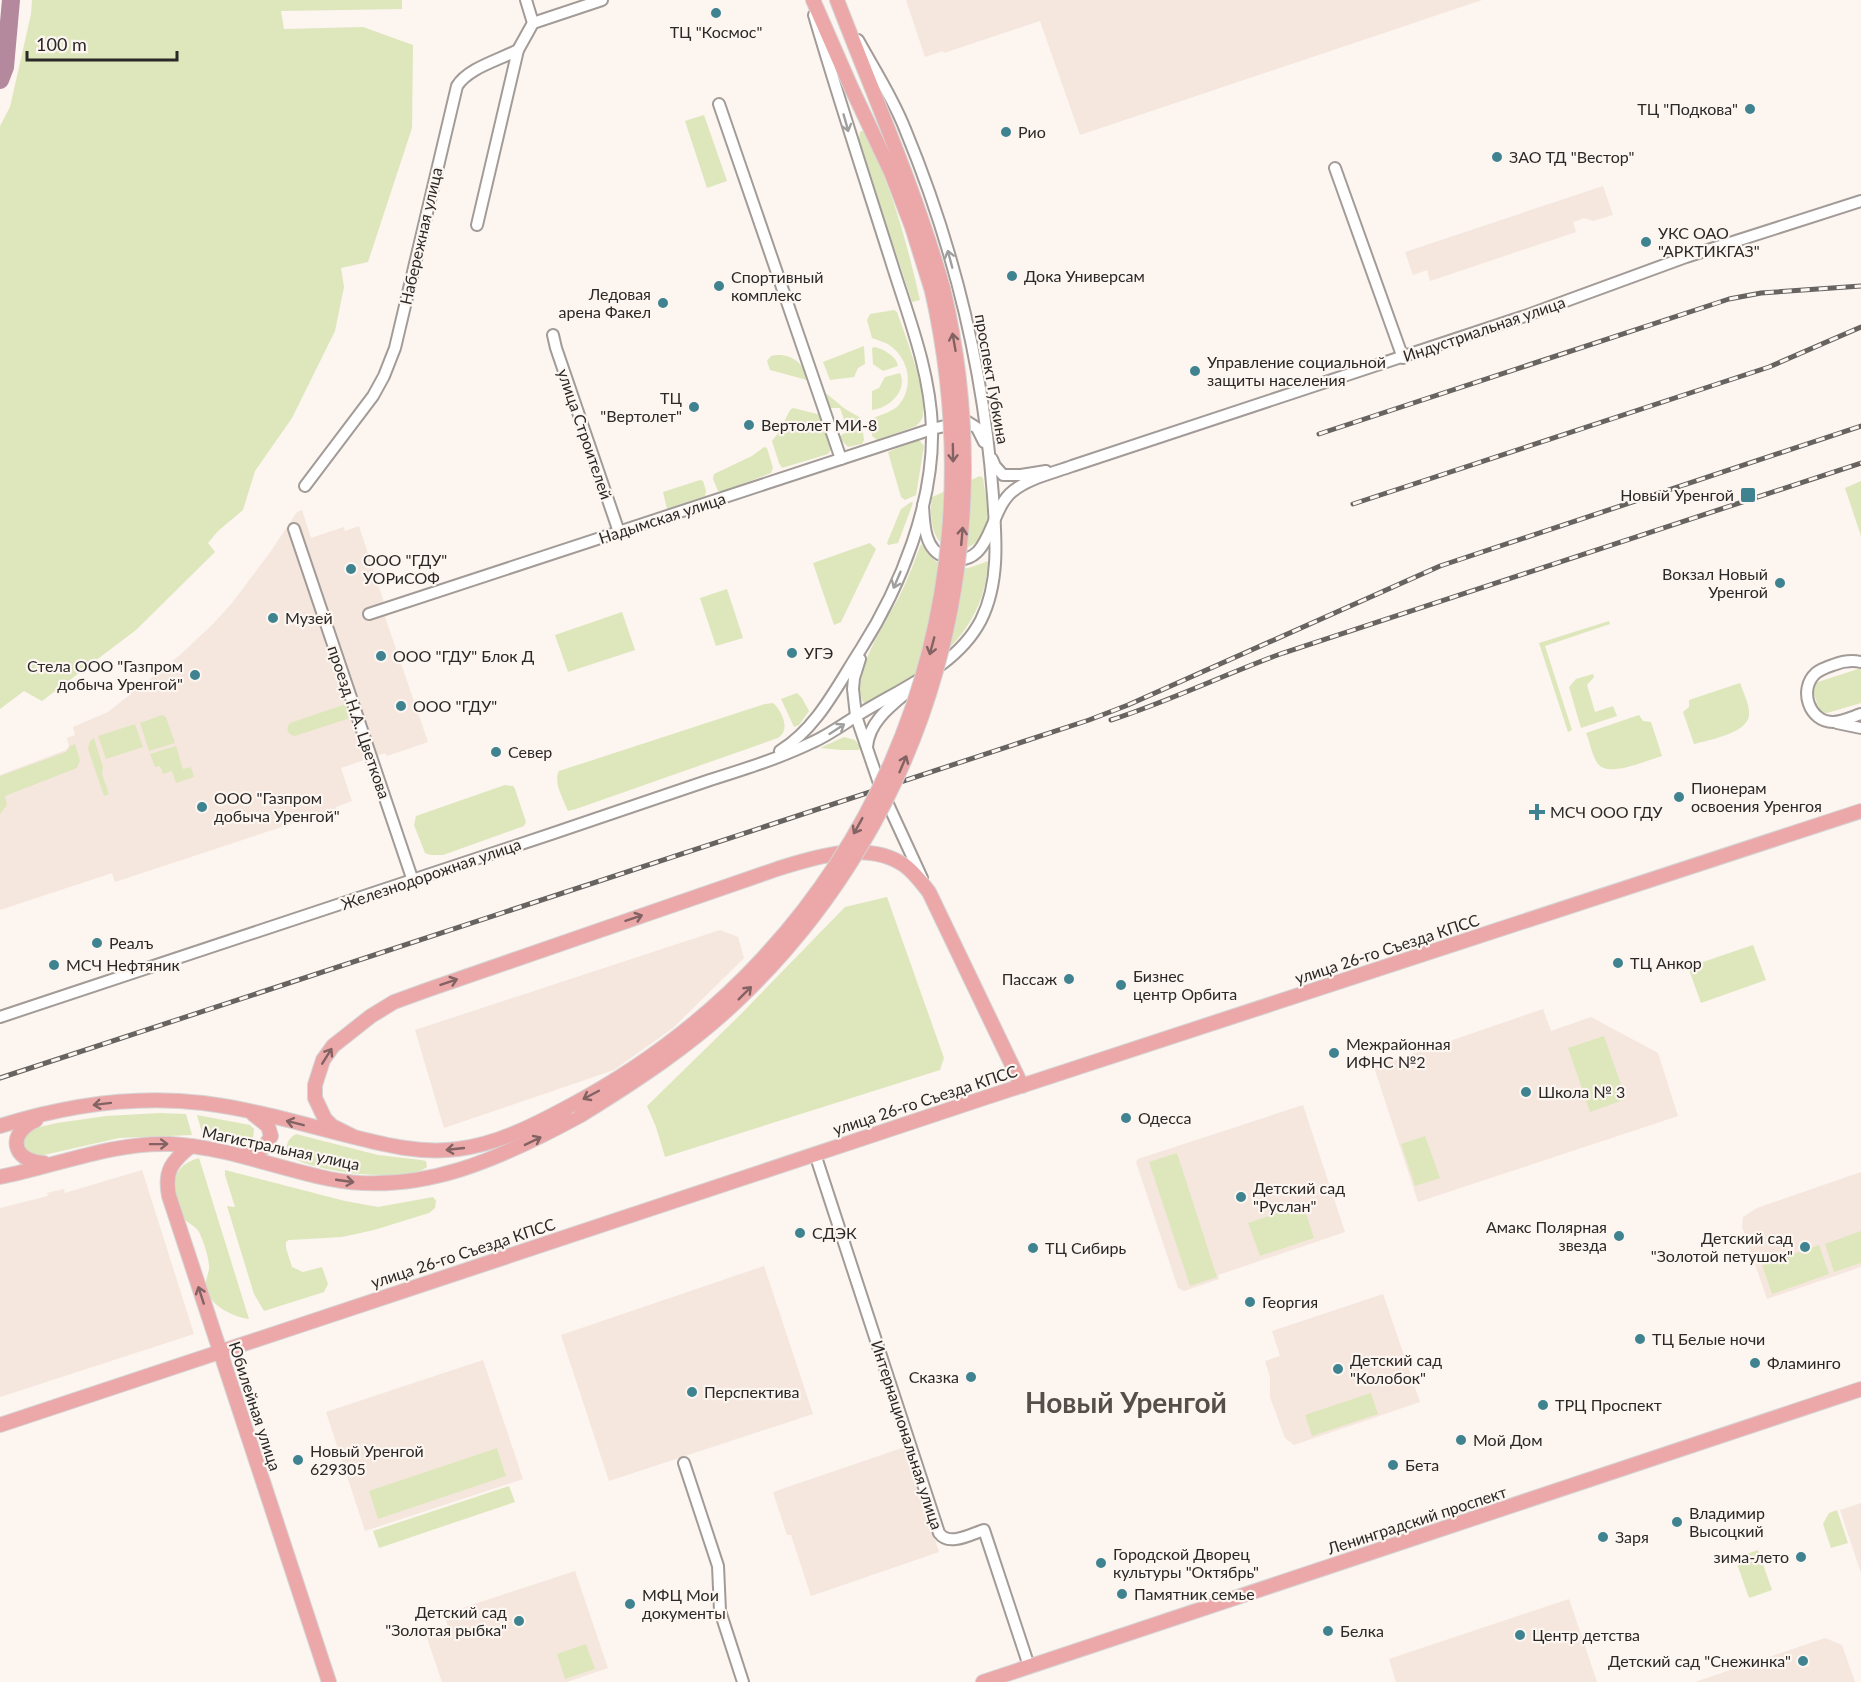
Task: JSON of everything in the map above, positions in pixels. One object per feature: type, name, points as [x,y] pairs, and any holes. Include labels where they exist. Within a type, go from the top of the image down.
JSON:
[{"type":"main road","points":[[812,0],[891,172],[937,290]]},
{"type":"main road","name":"проспект Губкина","points":[[839,4],[924,222],[937,290]]},
{"type":"main road","name":"Магистральная улица","points":[[0,1126],[56,1112],[115,1103],[167,1101],[204,1103],[249,1112],[374,1143],[405,1148],[457,1149],[514,1134],[603,1089],[680,1035],[708,1012],[751,971],[814,898],[843,851],[886,771],[925,670],[937,623],[948,554],[953,484],[951,410],[937,290]]},
{"type":"main road","name":"Магистральная улица","points":[[0,1177],[131,1146],[168,1144],[242,1155],[288,1169],[352,1183],[389,1184],[419,1181],[460,1170],[516,1149],[581,1115],[637,1080],[687,1044],[738,1000],[801,932],[844,874],[880,813],[897,777],[924,710],[936,672],[955,596],[965,483],[962,409],[955,348],[937,290]]},
{"type":"main road","name":"улица 26-го Съезда КПСС","points":[[0,1425],[815,1154],[1861,811]]},
{"type":"main road","points":[[352,1136],[332,1126],[319,1109],[315,1098],[315,1085],[318,1072],[333,1047],[342,1037],[371,1016],[405,998],[777,869],[823,856],[855,853],[882,856],[894,860],[914,873],[929,892],[1022,1086]]},
{"type":"main road","points":[[56,1112],[26,1125],[20,1131],[16,1143],[19,1153],[28,1160],[43,1163],[61,1162]]},
{"type":"main road","points":[[242,1155],[255,1153],[264,1148],[271,1136],[268,1126],[249,1112]]},
{"type":"main road","name":"Юбилейная улица","points":[[191,1146],[171,1165],[167,1183],[170,1196],[329,1682]]},
{"type":"main road","name":"Ленинградский проспект","points":[[983,1682],[1861,1389]]},
{"type":"street","points":[[526,0],[533,23]]},
{"type":"street","points":[[477,225],[518,51],[533,23],[602,0]]},
{"type":"street","points":[[812,0],[853,145],[922,360],[930,399],[932,429],[930,460],[917,528],[905,560],[868,639],[854,678],[853,689],[856,716],[867,749],[892,815],[929,892]]},
{"type":"street","name":"проспект Губкина","points":[[839,4],[899,115],[946,243],[960,297],[985,417],[996,549],[993,578],[982,618],[958,651],[936,668],[856,716]]},
{"type":"street","name":"Набережная улица","points":[[305,486],[373,396],[384,376],[394,348],[457,86],[468,74],[518,51]]},
{"type":"street","points":[[719,104],[841,459]]},
{"type":"street","points":[[1335,168],[1403,357]]},
{"type":"street","name":"Индустриальная улица","points":[[994,519],[1003,501],[1018,488],[1072,466],[1525,316],[1686,257],[1861,201]]},
{"type":"street","name":"улица Строителей","points":[[553,335],[619,532]]},
{"type":"street","name":"Надымская улица","points":[[369,614],[961,421],[977,428],[989,454]]},
{"type":"street","name":"Индустриальная улица","points":[[989,454],[1003,475],[1021,475],[1072,466]]},
{"type":"street","points":[[923,505],[928,539],[933,549],[941,556],[952,559],[969,557],[982,548],[989,537],[994,519]]},
{"type":"street","name":"проезд Н.А. Цветкова","points":[[294,529],[413,881]]},
{"type":"street","points":[[762,762],[788,746],[809,728],[868,639]]},
{"type":"street","points":[[1861,662],[1847,661],[1822,669],[1808,684],[1807,698],[1817,716],[1830,722],[1861,728]]},
{"type":"street","points":[[867,749],[868,739],[876,721],[936,668]]},
{"type":"street","points":[[1830,722],[1861,714]]},
{"type":"street","name":"Железнодорожная улица","points":[[0,1017],[413,881],[762,762],[817,740],[856,716]]},
{"type":"street","name":"Интернациональная улица","points":[[815,1154],[939,1533],[949,1540],[984,1530],[1029,1666]]},
{"type":"street","points":[[684,1463],[718,1566],[720,1611],[743,1682]]},
{"type":"shaded area","points":[[906,0],[1482,0],[1080,135],[1040,21],[944,53],[943,51],[925,57]]},
{"type":"shaded area","points":[[1603,186],[1613,215],[1593,221],[1584,218],[1573,222],[1576,232],[1430,281],[1427,270],[1413,275],[1405,252]]},
{"type":"shaded area","name":"ООО \"Газпром добыча Уренгой\"","points":[[302,510],[311,538],[344,527],[345,531],[359,526],[388,615],[385,617],[428,742],[341,768],[352,801],[336,809],[115,882],[112,873],[0,910],[0,775],[66,750],[69,747],[67,738],[75,735],[73,727],[108,712],[180,655],[232,603],[297,512]]},
{"type":"shaded area","points":[[720,930],[738,937],[744,958],[673,1028],[614,1070],[444,1128],[415,1030]]},
{"type":"shaded area","name":"Школа № 3","points":[[1543,1009],[1551,1031],[1591,1017],[1658,1053],[1678,1116],[1418,1202],[1374,1067]]},
{"type":"shaded area","name":"Детский сад \"Руслан\"","points":[[1303,1105],[1345,1232],[1218,1275],[1219,1279],[1184,1291],[1178,1288],[1136,1162],[1138,1159]]},
{"type":"shaded area","points":[[142,1170],[194,1334],[0,1397],[0,1208],[48,1196],[47,1193],[64,1189],[65,1193]]},
{"type":"shaded area","name":"Детский сад \"Золотой петушок\"","points":[[1861,1172],[1861,1267],[1767,1299],[1742,1227],[1743,1217],[1757,1208]]},
{"type":"shaded area","name":"Перспектива","points":[[764,1266],[813,1414],[609,1481],[561,1335]]},
{"type":"shaded area","name":"Детский сад \"Колобок\"","points":[[1383,1294],[1420,1402],[1294,1445],[1285,1438],[1270,1397],[1270,1377],[1265,1361],[1280,1356],[1272,1331]]},
{"type":"shaded area","points":[[483,1360],[523,1479],[365,1531],[326,1412]]},
{"type":"shaded area","points":[[905,1447],[939,1552],[811,1596],[791,1535],[787,1535],[773,1492]]},
{"type":"shaded area","points":[[1861,1503],[1861,1573],[1840,1510]]},
{"type":"shaded area","name":"Детский сад \"Золотая рыбка\"","points":[[575,1571],[608,1668],[567,1682],[442,1682],[426,1635],[448,1627],[444,1614]]},
{"type":"shaded area","name":"Центр детства","points":[[1569,1599],[1597,1682],[1396,1682],[1389,1659]]},
{"type":"shaded area","name":"Детский сад \"Снежинка\"","points":[[1825,1638],[1842,1645],[1855,1682],[1695,1682]]},
{"type":"green space","points":[[32,0],[402,0],[402,9],[281,11],[284,29],[363,27],[413,45],[412,128],[368,262],[341,268],[344,287],[335,331],[292,418],[255,471],[243,510],[218,531],[208,543],[215,552],[136,630],[42,701],[24,691],[0,709],[0,126],[10,107],[31,14]]},
{"type":"green space","points":[[704,115],[727,181],[707,188],[685,121]]},
{"type":"green space","points":[[864,130],[874,150],[897,214],[920,300],[912,302],[859,139],[860,132]]},
{"type":"green space","points":[[894,310],[897,312],[918,377],[923,416],[916,426],[877,440],[872,436],[871,419],[897,407],[906,393],[908,376],[899,354],[888,344],[872,338],[867,320],[870,314]]},
{"type":"green space","points":[[864,346],[865,364],[858,368],[854,377],[830,380],[823,362]]},
{"type":"green space","points":[[875,347],[890,354],[898,366],[883,371],[873,364],[872,348]]},
{"type":"green space","points":[[771,356],[787,356],[797,361],[804,369],[807,380],[770,370],[767,361]]},
{"type":"green space","points":[[900,373],[901,386],[895,398],[885,406],[872,410],[872,391],[879,388],[885,377]]},
{"type":"green space","points":[[827,394],[845,409],[861,418],[864,440],[862,444],[848,447],[840,439],[840,436],[848,431],[840,408],[829,408],[825,396]]},
{"type":"green space","points":[[793,408],[821,415],[832,448],[828,454],[782,468],[772,441]]},
{"type":"green space","points":[[920,441],[924,446],[916,495],[905,500],[901,497],[888,452]]},
{"type":"green space","points":[[764,447],[767,448],[773,468],[771,473],[724,491],[718,491],[713,479],[714,474],[752,456]]},
{"type":"green space","points":[[980,476],[983,478],[987,510],[985,529],[978,541],[972,545],[952,549],[940,542],[937,537],[931,514],[932,497]]},
{"type":"green space","points":[[703,481],[705,496],[667,509],[663,492]]},
{"type":"green space","points":[[1861,481],[1861,536],[1845,488]]},
{"type":"green space","points":[[913,503],[898,543],[888,545],[901,509]]},
{"type":"green space","points":[[870,543],[876,549],[841,622],[834,625],[813,563]]},
{"type":"green space","points":[[921,544],[935,560],[950,568],[969,568],[988,561],[984,587],[976,610],[949,649],[911,679],[867,704],[863,702],[860,690],[866,661],[910,574]]},
{"type":"green space","points":[[727,589],[743,638],[716,646],[700,598]]},
{"type":"green space","points":[[622,612],[635,650],[568,672],[555,635]]},
{"type":"green space","points":[[1609,621],[1610,624],[1545,646],[1572,730],[1568,732],[1539,643]]},
{"type":"green space","points":[[1861,668],[1861,703],[1827,713],[1820,712],[1813,691],[1815,683]]},
{"type":"green space","points":[[1593,674],[1594,677],[1587,685],[1595,712],[1613,706],[1617,716],[1581,728],[1569,687],[1576,679]]},
{"type":"green space","points":[[1740,683],[1748,707],[1747,721],[1742,727],[1727,735],[1694,744],[1683,712],[1689,707],[1689,700]]},
{"type":"green space","points":[[797,693],[809,711],[799,725],[794,727],[781,699]]},
{"type":"green space","points":[[773,703],[782,715],[785,726],[782,735],[778,738],[568,811],[558,785],[559,771]]},
{"type":"green space","points":[[346,704],[352,715],[350,718],[295,736],[288,731],[290,723]]},
{"type":"green space","points":[[162,715],[166,717],[175,743],[149,751],[140,723]]},
{"type":"green space","points":[[1639,715],[1643,721],[1651,722],[1662,756],[1619,769],[1603,768],[1594,757],[1586,733]]},
{"type":"green space","points":[[135,724],[143,747],[106,759],[98,736]]},
{"type":"green space","points":[[844,737],[855,740],[860,747],[859,750],[820,748]]},
{"type":"green space","points":[[94,738],[109,794],[104,796],[88,749],[90,741]]},
{"type":"green space","points":[[75,744],[80,760],[77,768],[5,796],[7,805],[0,814],[0,776],[66,752],[70,746]]},
{"type":"green space","points":[[176,746],[183,769],[191,767],[194,777],[176,783],[172,771],[163,774],[160,766],[155,767],[150,754]]},
{"type":"green space","points":[[505,785],[513,786],[515,789],[526,822],[524,826],[443,855],[425,853],[414,825],[416,816]]},
{"type":"green space","points":[[887,897],[944,1058],[940,1070],[665,1157],[647,1106],[845,907]]},
{"type":"green space","points":[[1753,945],[1766,980],[1701,1003],[1688,967]]},
{"type":"green space","points":[[1604,1036],[1626,1099],[1590,1112],[1568,1048]]},
{"type":"green space","points":[[186,1114],[192,1135],[119,1138],[35,1157],[29,1156],[22,1145],[24,1136],[35,1128],[106,1116]]},
{"type":"green space","points":[[197,1115],[250,1125],[254,1129],[253,1140],[249,1143],[242,1143],[203,1136]]},
{"type":"green space","points":[[296,1134],[378,1155],[426,1161],[427,1167],[400,1175],[380,1175],[336,1171],[316,1166],[288,1155],[288,1143]]},
{"type":"green space","points":[[1425,1136],[1440,1178],[1415,1186],[1401,1144]]},
{"type":"green space","points":[[1177,1153],[1217,1277],[1190,1286],[1149,1162]]},
{"type":"green space","points":[[199,1158],[249,1319],[227,1312],[209,1297],[206,1283],[209,1265],[204,1245],[199,1231],[181,1214],[175,1182],[179,1170],[184,1165]]},
{"type":"green space","points":[[225,1170],[345,1201],[378,1207],[433,1197],[436,1201],[435,1208],[429,1213],[374,1230],[342,1237],[289,1240],[286,1242],[286,1248],[292,1267],[303,1272],[322,1267],[328,1284],[324,1292],[264,1311],[254,1294],[227,1206],[235,1207]]},
{"type":"green space","points":[[1303,1204],[1314,1238],[1260,1256],[1248,1223]]},
{"type":"green space","points":[[1861,1231],[1861,1263],[1834,1272],[1825,1244]]},
{"type":"green space","points":[[1819,1245],[1829,1274],[1772,1294],[1762,1265]]},
{"type":"green space","points":[[1371,1393],[1378,1414],[1312,1436],[1305,1415]]},
{"type":"green space","points":[[497,1448],[506,1476],[378,1519],[369,1491]]},
{"type":"green space","points":[[509,1486],[515,1502],[379,1548],[373,1531]]},
{"type":"green space","points":[[1837,1510],[1848,1543],[1831,1548],[1823,1524],[1829,1513]]},
{"type":"green space","points":[[1758,1550],[1772,1590],[1749,1598],[1735,1558]]},
{"type":"green space","points":[[586,1644],[595,1669],[565,1679],[557,1654]]},
{"type":"waterway","points":[[0,80],[5,67],[11,0]]},
{"type":"railway","points":[[1319,434],[1729,299],[1761,293],[1861,286]]},
{"type":"railway","points":[[1353,504],[1769,367],[1861,327]]},
{"type":"railway","points":[[0,1078],[1089,720],[1128,705],[1440,566],[1861,426]]},
{"type":"railway","points":[[1111,720],[1283,653],[1861,463]]},
{"type":"place","name":"ТЦ \"Космос\"","points":[[716,13]]},
{"type":"place","name":"ТЦ \"Подкова\"","points":[[1750,109]]},
{"type":"place","name":"Рио","points":[[1006,132]]},
{"type":"place","name":"ЗАО ТД \"Вестор\"","points":[[1497,157]]},
{"type":"place","name":"УКС ОАО \"АРКТИКГАЗ\"","points":[[1646,242]]},
{"type":"place","name":"Дока Универсам","points":[[1012,276]]},
{"type":"place","name":"Спортивный комплекс","points":[[719,286]]},
{"type":"place","name":"Ледовая арена Факел","points":[[663,303]]},
{"type":"place","name":"Управление социальной защиты населения","points":[[1195,371]]},
{"type":"place","name":"ТЦ \"Вертолет\"","points":[[694,407]]},
{"type":"place","name":"Вертолет МИ-8","points":[[749,425]]},
{"type":"place","name":"Новый Уренгой","points":[[1748,495]]},
{"type":"place","name":"ООО \"ГДУ\" УОРиСОФ","points":[[351,569]]},
{"type":"place","name":"Вокзал Новый Уренгой","points":[[1780,583]]},
{"type":"place","name":"Музей","points":[[273,618]]},
{"type":"place","name":"УГЭ","points":[[792,653]]},
{"type":"place","name":"ООО \"ГДУ\" Блок Д","points":[[381,656]]},
{"type":"place","name":"Стела ООО \"Газпром добыча Уренгой\"","points":[[195,675]]},
{"type":"place","name":"ООО \"ГДУ\"","points":[[401,706]]},
{"type":"place","name":"Север","points":[[496,752]]},
{"type":"place","name":"Пионерам освоения Уренгоя","points":[[1679,797]]},
{"type":"place","name":"ООО \"Газпром добыча Уренгой\"","points":[[202,807]]},
{"type":"place","name":"МСЧ ООО ГДУ","points":[[1537,812]]},
{"type":"place","name":"Реалъ","points":[[97,943]]},
{"type":"place","name":"ТЦ Анкор","points":[[1618,963]]},
{"type":"place","name":"МСЧ Нефтяник","points":[[54,965]]},
{"type":"place","name":"Пассаж","points":[[1069,979]]},
{"type":"place","name":"Бизнес центр Орбита","points":[[1121,985]]},
{"type":"place","name":"Межрайонная ИФНС №2","points":[[1334,1053]]},
{"type":"place","name":"Школа № 3","points":[[1526,1092]]},
{"type":"place","name":"Одесса","points":[[1126,1118]]},
{"type":"place","name":"Детский сад \"Руслан\"","points":[[1241,1197]]},
{"type":"place","name":"СДЭК","points":[[800,1233]]},
{"type":"place","name":"Амакс Полярная звезда","points":[[1619,1236]]},
{"type":"place","name":"Детский сад \"Золотой петушок\"","points":[[1805,1247]]},
{"type":"place","name":"ТЦ Сибирь","points":[[1033,1248]]},
{"type":"place","name":"Георгия","points":[[1250,1302]]},
{"type":"place","name":"ТЦ Белые ночи","points":[[1640,1339]]},
{"type":"place","name":"Фламинго","points":[[1755,1363]]},
{"type":"place","name":"Детский сад \"Колобок\"","points":[[1338,1369]]},
{"type":"place","name":"Сказка","points":[[971,1377]]},
{"type":"place","name":"Перспектива","points":[[692,1392]]},
{"type":"place","name":"ТРЦ Проспект","points":[[1543,1405]]},
{"type":"place","name":"Мой Дом","points":[[1461,1440]]},
{"type":"place","name":"Новый Уренгой 629305","points":[[298,1460]]},
{"type":"place","name":"Бета","points":[[1393,1465]]},
{"type":"place","name":"Владимир Высоцкий","points":[[1677,1522]]},
{"type":"place","name":"Заря","points":[[1603,1537]]},
{"type":"place","name":"зима-лето","points":[[1801,1557]]},
{"type":"place","name":"Городской Дворец культуры \"Октябрь\"","points":[[1101,1563]]},
{"type":"place","name":"Памятник семье","points":[[1122,1594]]},
{"type":"place","name":"МФЦ Мои документы","points":[[630,1604]]},
{"type":"place","name":"Детский сад \"Золотая рыбка\"","points":[[519,1621]]},
{"type":"place","name":"Белка","points":[[1328,1631]]},
{"type":"place","name":"Центр детства","points":[[1520,1635]]},
{"type":"place","name":"Детский сад \"Снежинка\"","points":[[1803,1661]]},
{"type":"district","name":"Новый Уренгой","points":[[1126,1403]]}]
